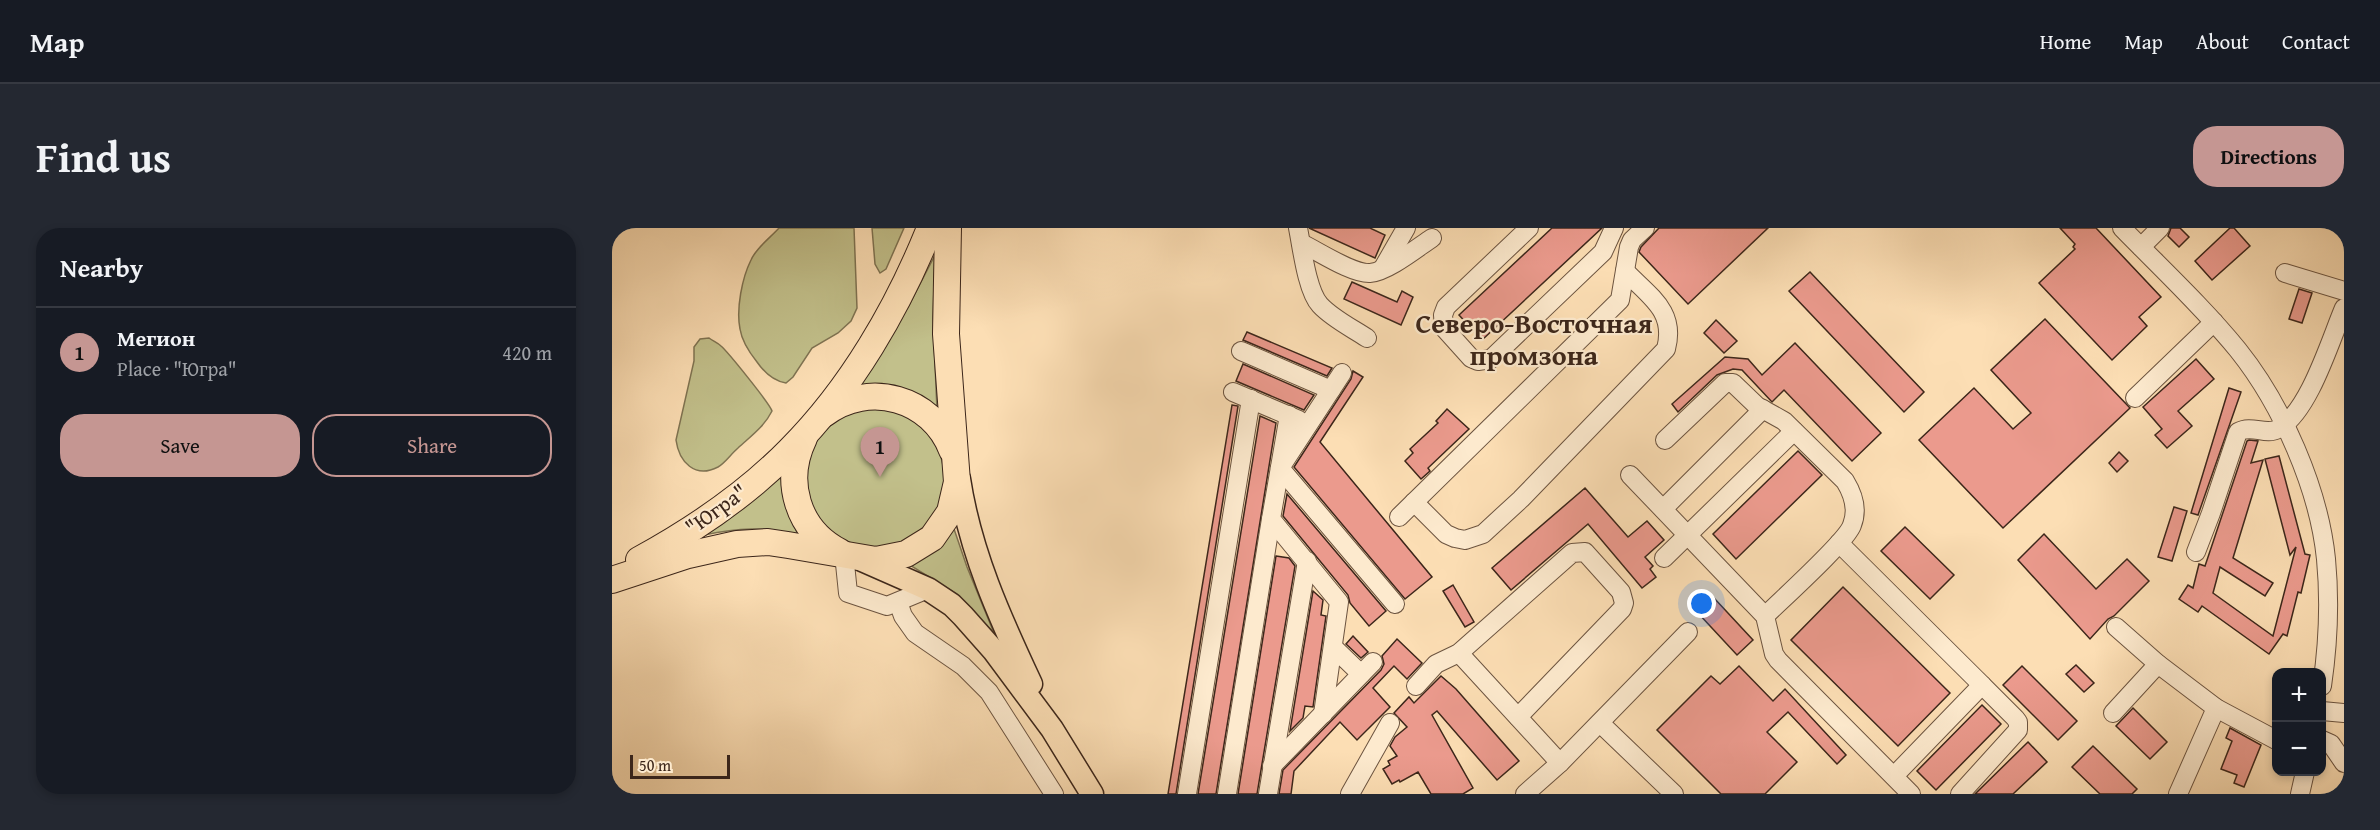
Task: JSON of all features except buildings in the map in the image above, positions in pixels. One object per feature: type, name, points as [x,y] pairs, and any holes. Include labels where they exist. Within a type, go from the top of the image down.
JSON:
[{"type":"highway","name":"\"Югра\"","points":[[852,556],[826,544],[815,534],[803,517],[797,503],[793,478],[795,462],[799,448],[811,427],[841,389],[888,316],[930,228]]},
{"type":"highway","name":"\"Югра\"","points":[[612,580],[688,555],[736,544],[768,542],[881,560],[902,556],[932,538],[945,522],[952,508],[957,488],[946,334],[948,228]]},
{"type":"highway","name":"\"Югра\"","points":[[612,574],[655,552],[727,502],[788,452],[828,411],[851,400],[876,396],[896,399],[919,409],[935,422],[947,438],[956,464]]},
{"type":"main road","points":[[956,464],[966,519],[988,587],[1052,729]]},
{"type":"main road","points":[[852,556],[904,576],[928,589],[963,616],[994,651],[1052,729],[1092,794]]},
{"type":"street","points":[[1382,270],[1406,228]]},
{"type":"street","points":[[1529,228],[1446,307],[1443,315],[1444,328],[1472,358],[1478,361],[1491,359],[1603,252],[1614,228]]},
{"type":"street","points":[[1399,517],[1620,300],[1629,247],[1632,240],[1646,228]]},
{"type":"street","points":[[2122,228],[2214,322],[2255,373],[2285,424],[2309,486],[2326,556],[2328,610],[2323,668]]},
{"type":"street","points":[[2141,247],[2160,228]]},
{"type":"street","points":[[1299,236],[1355,269],[1372,273],[1382,270],[1432,238]]},
{"type":"street","points":[[1299,236],[1312,291],[1318,303],[1367,338]]},
{"type":"street","points":[[1414,502],[1446,534],[1465,540],[1483,534],[1521,499],[1666,349],[1669,329],[1666,316],[1626,271]]},
{"type":"street","points":[[2285,273],[2344,291]]},
{"type":"street","points":[[2196,552],[2238,432],[2251,428],[2272,431],[2285,424],[2302,404],[2344,308]]},
{"type":"street","points":[[2135,398],[2214,322]]},
{"type":"street","points":[[1241,351],[1331,390]]},
{"type":"street","points":[[1227,794],[1275,496],[1309,424],[1342,373]]},
{"type":"street","points":[[1665,440],[1725,383],[1733,383],[1752,402],[1784,421],[1845,481],[1851,491],[1854,502],[1852,526],[1839,543],[1765,616]]},
{"type":"street","points":[[1233,392],[1309,424]]},
{"type":"street","points":[[1187,794],[1251,399]]},
{"type":"street","points":[[1663,510],[1764,409]]},
{"type":"street","points":[[1289,415],[1285,475],[1395,604]]},
{"type":"street","points":[[1664,558],[1794,432]]},
{"type":"street","points":[[1630,475],[1765,616],[1774,654],[1778,660],[1911,794]]},
{"type":"street","points":[[1271,519],[1339,602],[1323,714]]},
{"type":"street","points":[[1839,543],[2018,722],[2018,730],[1960,794]]},
{"type":"street","points":[[1267,548],[1304,558]]},
{"type":"street","points":[[1416,686],[1436,664],[1460,653],[1572,553],[1579,551],[1590,555],[1624,596],[1622,609],[1518,717]]},
{"type":"street","points":[[852,556],[848,593],[887,606],[928,589]]},
{"type":"street","points":[[1268,794],[1304,558]]},
{"type":"street","points":[[898,602],[903,616],[915,633],[963,666],[989,692],[1054,794]]},
{"type":"street","points":[[2116,627],[2158,664],[2216,708],[2272,737]]},
{"type":"street","points":[[1525,794],[1560,763],[1688,632]]},
{"type":"street","points":[[1272,766],[1367,668],[1333,647]]},
{"type":"street","points":[[1460,653],[1560,763]]},
{"type":"street","points":[[2113,713],[2158,664]]},
{"type":"street","points":[[1894,776],[1982,685]]},
{"type":"street","points":[[2178,794],[2216,708]]},
{"type":"street","points":[[2326,711],[2344,713]]},
{"type":"street","points":[[1350,794],[1390,723]]},
{"type":"street","points":[[1600,723],[1674,794]]},
{"type":"street","points":[[2326,742],[2331,744],[2344,763]]},
{"type":"street","points":[[2300,794],[2304,776]]},
{"type":"shaded area","points":[[779,228],[854,228],[857,308],[851,321],[838,333],[812,348],[793,377],[786,383],[769,376],[754,358],[742,338],[739,321],[741,294],[748,267],[756,251]]},
{"type":"shaded area","points":[[872,228],[904,228],[886,269],[880,273],[875,264]]},
{"type":"shaded area","points":[[935,255],[933,318],[937,410],[853,388],[908,307]]},
{"type":"shaded area","points":[[709,338],[720,345],[732,358],[772,411],[761,427],[723,463],[718,467],[702,471],[695,470],[685,461],[676,440],[694,361],[694,347],[700,339]]},
{"type":"shaded area","points":[[875,409],[901,414],[924,429],[939,452],[944,478],[939,504],[924,527],[901,542],[875,547],[849,542],[826,527],[811,504],[806,478],[811,452],[826,429],[849,414]]},
{"type":"shaded area","points":[[783,467],[798,535],[774,530],[751,529],[704,535]]},
{"type":"shaded area","points":[[953,526],[994,633],[957,594],[908,564]]},
{"type":"place","name":"Мегион","points":[[880,477]]},
{"type":"district","name":"Северо-Восточная промзона","points":[[1534,339]]}]
